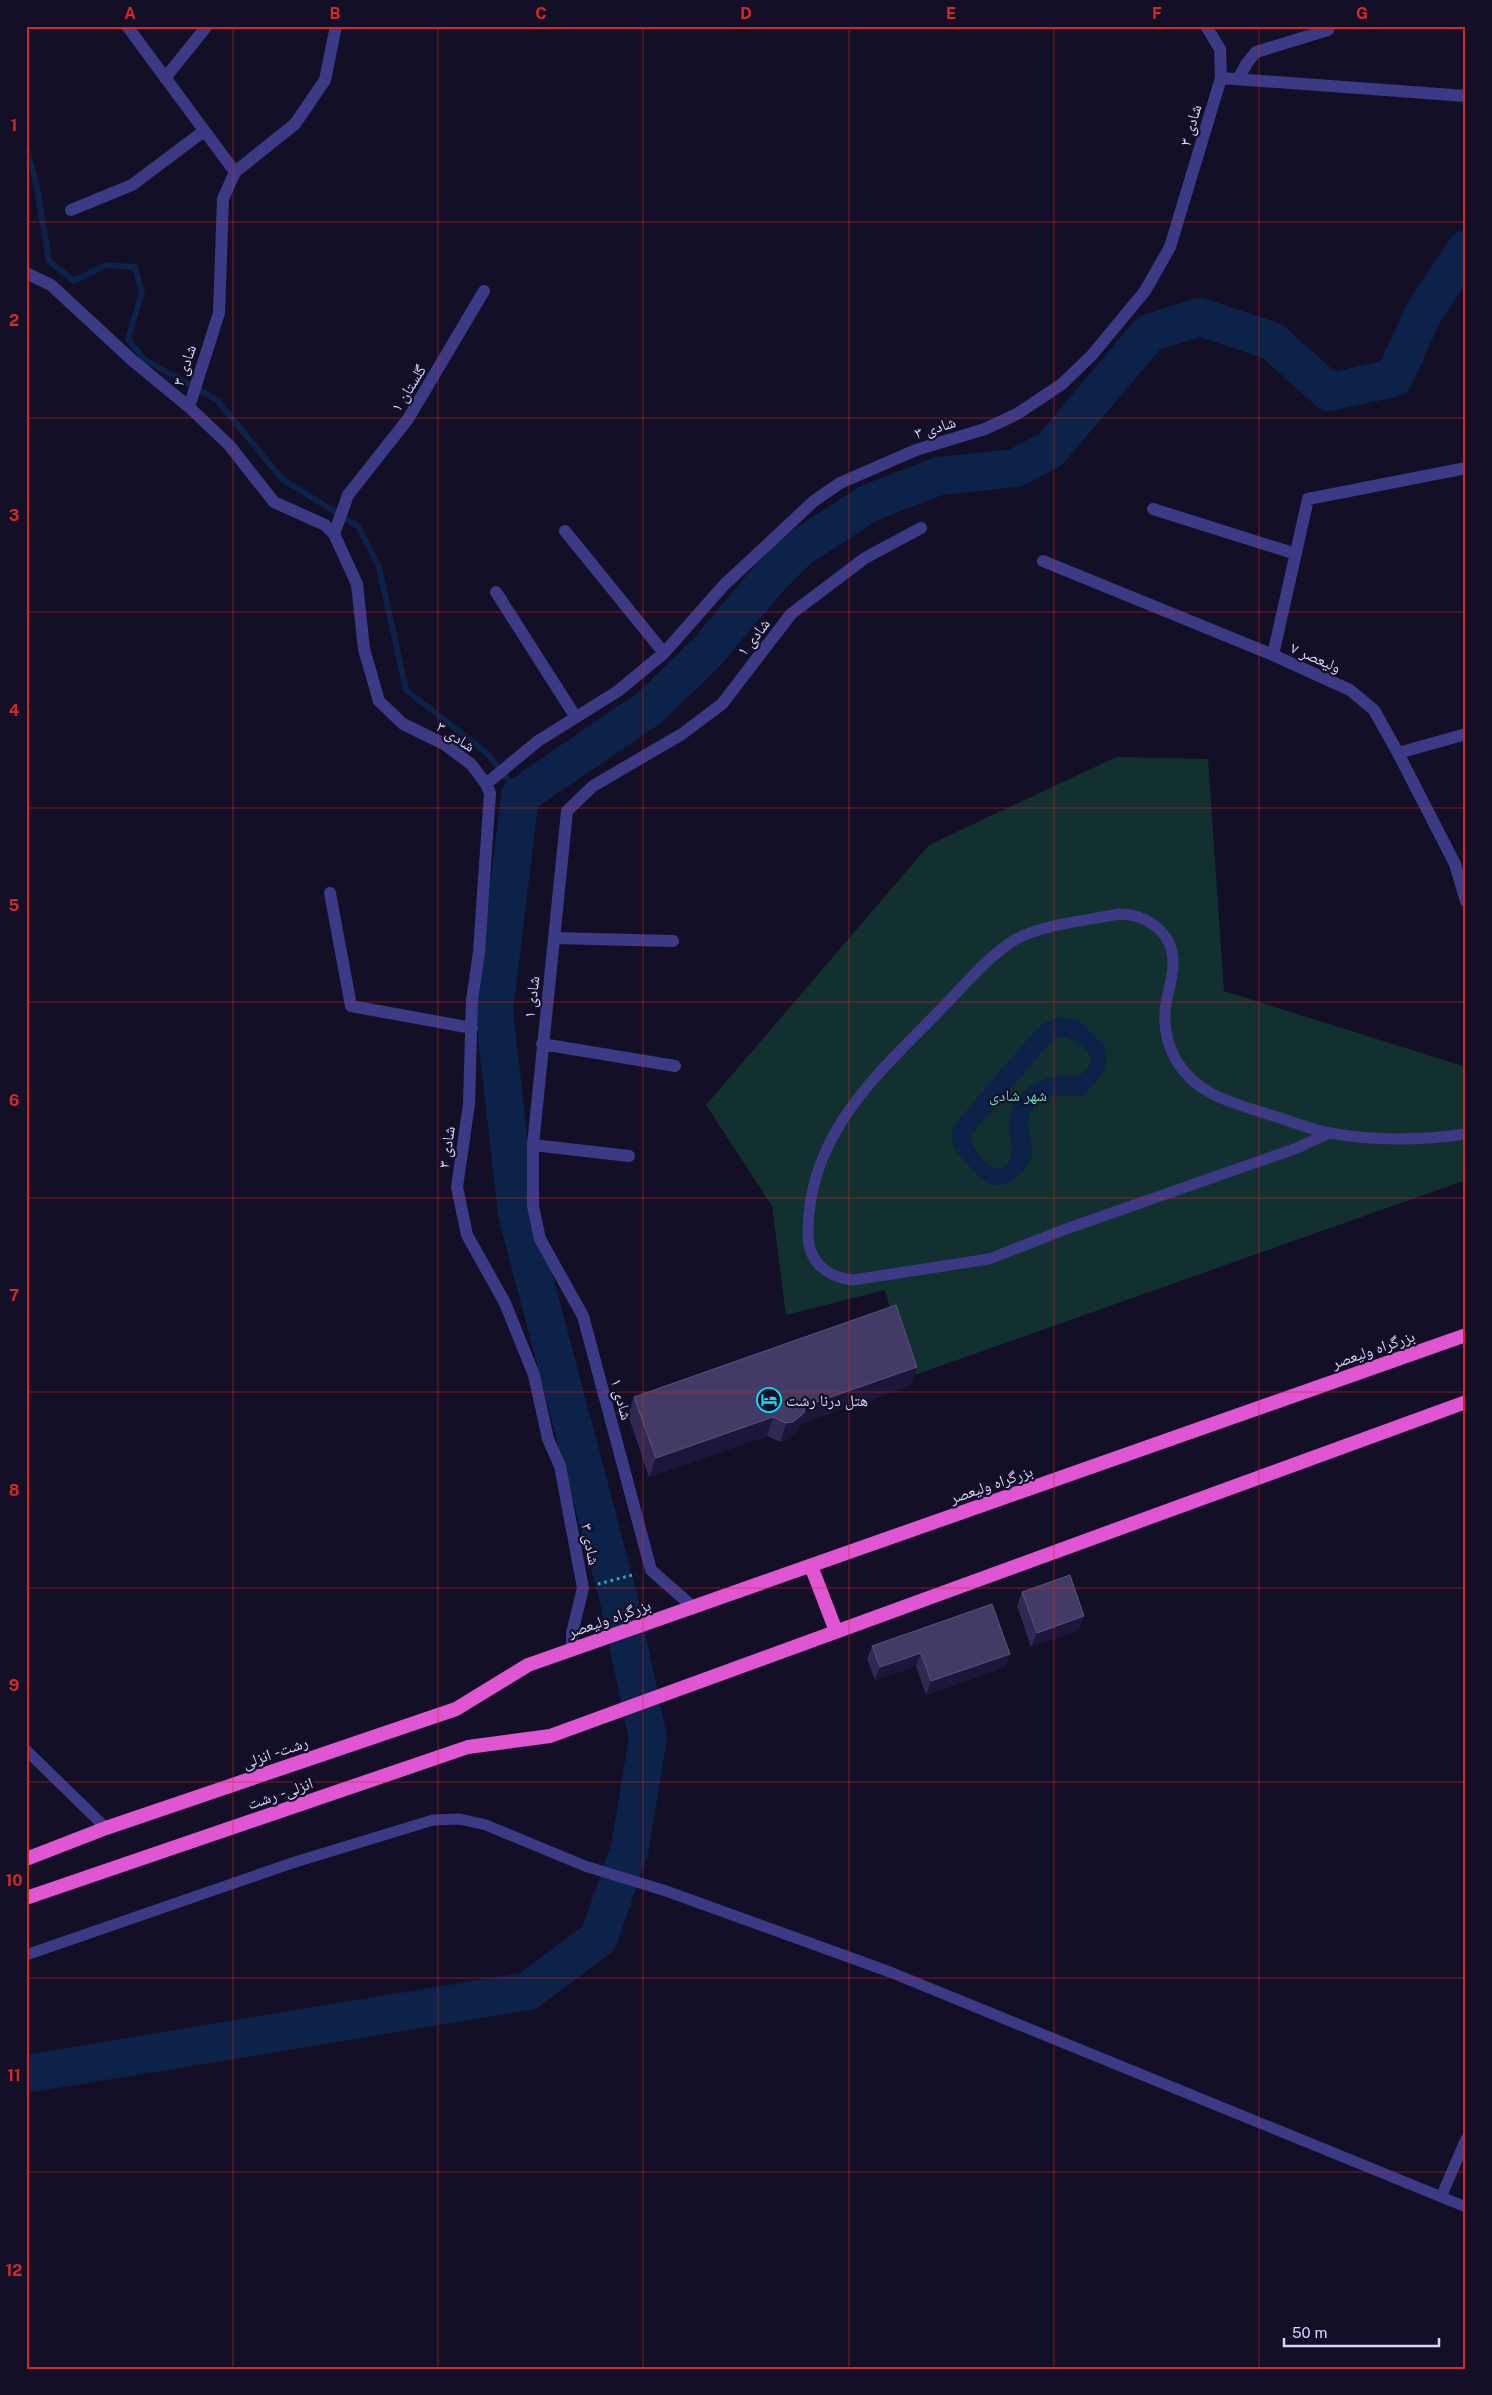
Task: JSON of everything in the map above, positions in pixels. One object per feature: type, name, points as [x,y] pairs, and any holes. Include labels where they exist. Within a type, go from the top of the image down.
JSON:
[{"type":"highway","name":"بزرگراه ولیعصر","points":[[528,1665],[1466,1335]]},
{"type":"highway","points":[[811,1566],[836,1632],[1466,1402]]},
{"type":"highway","name":"انزلی - رشت","points":[[26,1898],[468,1747],[550,1736],[836,1632]]},
{"type":"highway","name":"رشت - انزلی","points":[[26,1859],[106,1828],[456,1709],[528,1665]]},
{"type":"street","points":[[127,26],[235,172]]},
{"type":"street","points":[[165,78],[207,26]]},
{"type":"street","name":"شادی ۳","points":[[336,26],[326,80],[295,124],[235,172],[223,200],[219,313],[190,400],[274,502],[325,525],[334,534],[357,584],[364,649],[379,701],[402,724],[444,744],[471,764],[486,784],[490,793],[479,952],[472,1000],[469,1104],[456,1187],[467,1235],[505,1303],[534,1375],[548,1439],[560,1466],[583,1588],[572,1633],[577,1648]]},
{"type":"street","name":"شادی ۳","points":[[486,784],[511,766],[538,742],[575,716],[618,691],[664,653],[724,585],[814,501],[840,483],[916,450],[985,430],[1017,414],[1062,384],[1092,356],[1145,290],[1170,247],[1221,78],[1220,49],[1206,26]]},
{"type":"street","points":[[1238,79],[1246,62],[1256,52],[1328,30]]},
{"type":"street","points":[[1221,78],[1466,96]]},
{"type":"street","points":[[71,210],[132,185],[204,131]]},
{"type":"street","points":[[26,274],[51,285],[132,360],[190,400]]},
{"type":"street","name":"گلستان ۱","points":[[334,534],[348,495],[408,419],[484,291]]},
{"type":"street","points":[[1272,655],[1308,499],[1466,468]]},
{"type":"street","points":[[1153,509],[1296,554]]},
{"type":"street","name":"شادی ۱","points":[[651,1570],[583,1316],[540,1239],[533,1206],[532,1145],[567,811],[593,786],[682,734],[722,704],[791,614],[864,558],[921,528]]},
{"type":"street","points":[[565,531],[664,653]]},
{"type":"street","name":"ولیعصر ۷","points":[[1043,562],[1272,655],[1350,690],[1374,710],[1460,863],[1466,900]]},
{"type":"street","points":[[496,592],[575,716]]},
{"type":"street","points":[[1398,753],[1466,734]]},
{"type":"street","points":[[330,893],[351,1006],[472,1028]]},
{"type":"street","points":[[555,938],[673,941]]},
{"type":"street","points":[[542,1044],[675,1066]]},
{"type":"street","points":[[532,1145],[629,1156]]},
{"type":"street","points":[[651,1570],[693,1607]]},
{"type":"lane","points":[[1329,1133],[1297,1148],[1066,1229],[989,1259],[853,1280],[835,1277],[820,1267],[814,1260],[808,1244],[808,1214],[818,1172],[832,1137],[853,1102],[987,962],[1012,941],[1029,932],[1119,914],[1131,914],[1153,923],[1162,932],[1172,953],[1173,964],[1165,1012],[1169,1044],[1183,1071],[1204,1090],[1217,1097],[1329,1133],[1378,1138],[1466,1134]]},
{"type":"lane","points":[[26,1751],[106,1828]]},
{"type":"lane","points":[[26,1955],[292,1863],[433,1820],[460,1819],[486,1825],[585,1866],[666,1891],[890,1972],[1466,2208]]},
{"type":"lane","points":[[1441,2197],[1466,2139]]},
{"type":"path","points":[[583,1588],[651,1570]]},
{"type":"green space","name":"شهر شادی","points":[[1116,757],[1208,759],[1224,991],[1466,1067],[1466,1180],[909,1377],[885,1290],[786,1315],[772,1206],[706,1105],[929,845]]},
{"type":"water","points":[[1060,1017],[1080,1021],[1104,1045],[1106,1068],[1085,1095],[1049,1097],[1038,1103],[1029,1116],[1032,1153],[1027,1166],[1022,1173],[1009,1182],[1001,1185],[987,1183],[980,1178],[952,1144],[952,1130],[954,1125],[1040,1025]],"holes":[[[1059,1037],[1078,1043],[1084,1048],[1091,1058],[1090,1064],[1080,1075],[1065,1075],[1041,1080],[1022,1093],[1015,1102],[1011,1113],[1009,1129],[1012,1153],[1002,1168],[997,1169],[991,1166],[985,1162],[971,1143],[972,1133],[1054,1039]]]},
{"type":"building","name":"هتل درنا رشت","points":[[896,1305],[917,1367],[805,1406],[804,1413],[793,1422],[786,1423],[773,1417],[656,1458],[634,1397]]},
{"type":"building","points":[[1070,1575],[1084,1616],[1037,1633],[1022,1592]]},
{"type":"building","points":[[992,1604],[1010,1654],[931,1681],[921,1653],[880,1667],[872,1646]]},
{"type":"waterway","points":[[26,146],[36,183],[49,261],[74,281],[106,265],[135,267],[142,292],[128,339],[144,359],[217,400],[282,479],[358,526],[379,567],[406,690],[488,754],[520,796]]},
{"type":"waterway","points":[[26,2074],[528,1991],[599,1938],[630,1847],[648,1738],[618,1596],[517,1214],[494,1011],[520,796],[649,708],[706,653],[770,577],[798,549],[869,503],[939,476],[1015,468],[1050,450],[1149,333],[1200,317],[1272,341],[1329,392],[1394,378],[1423,314],[1466,249]]},
{"type":"place","name":"هتل درنا رشت","points":[[769,1400]]}]
